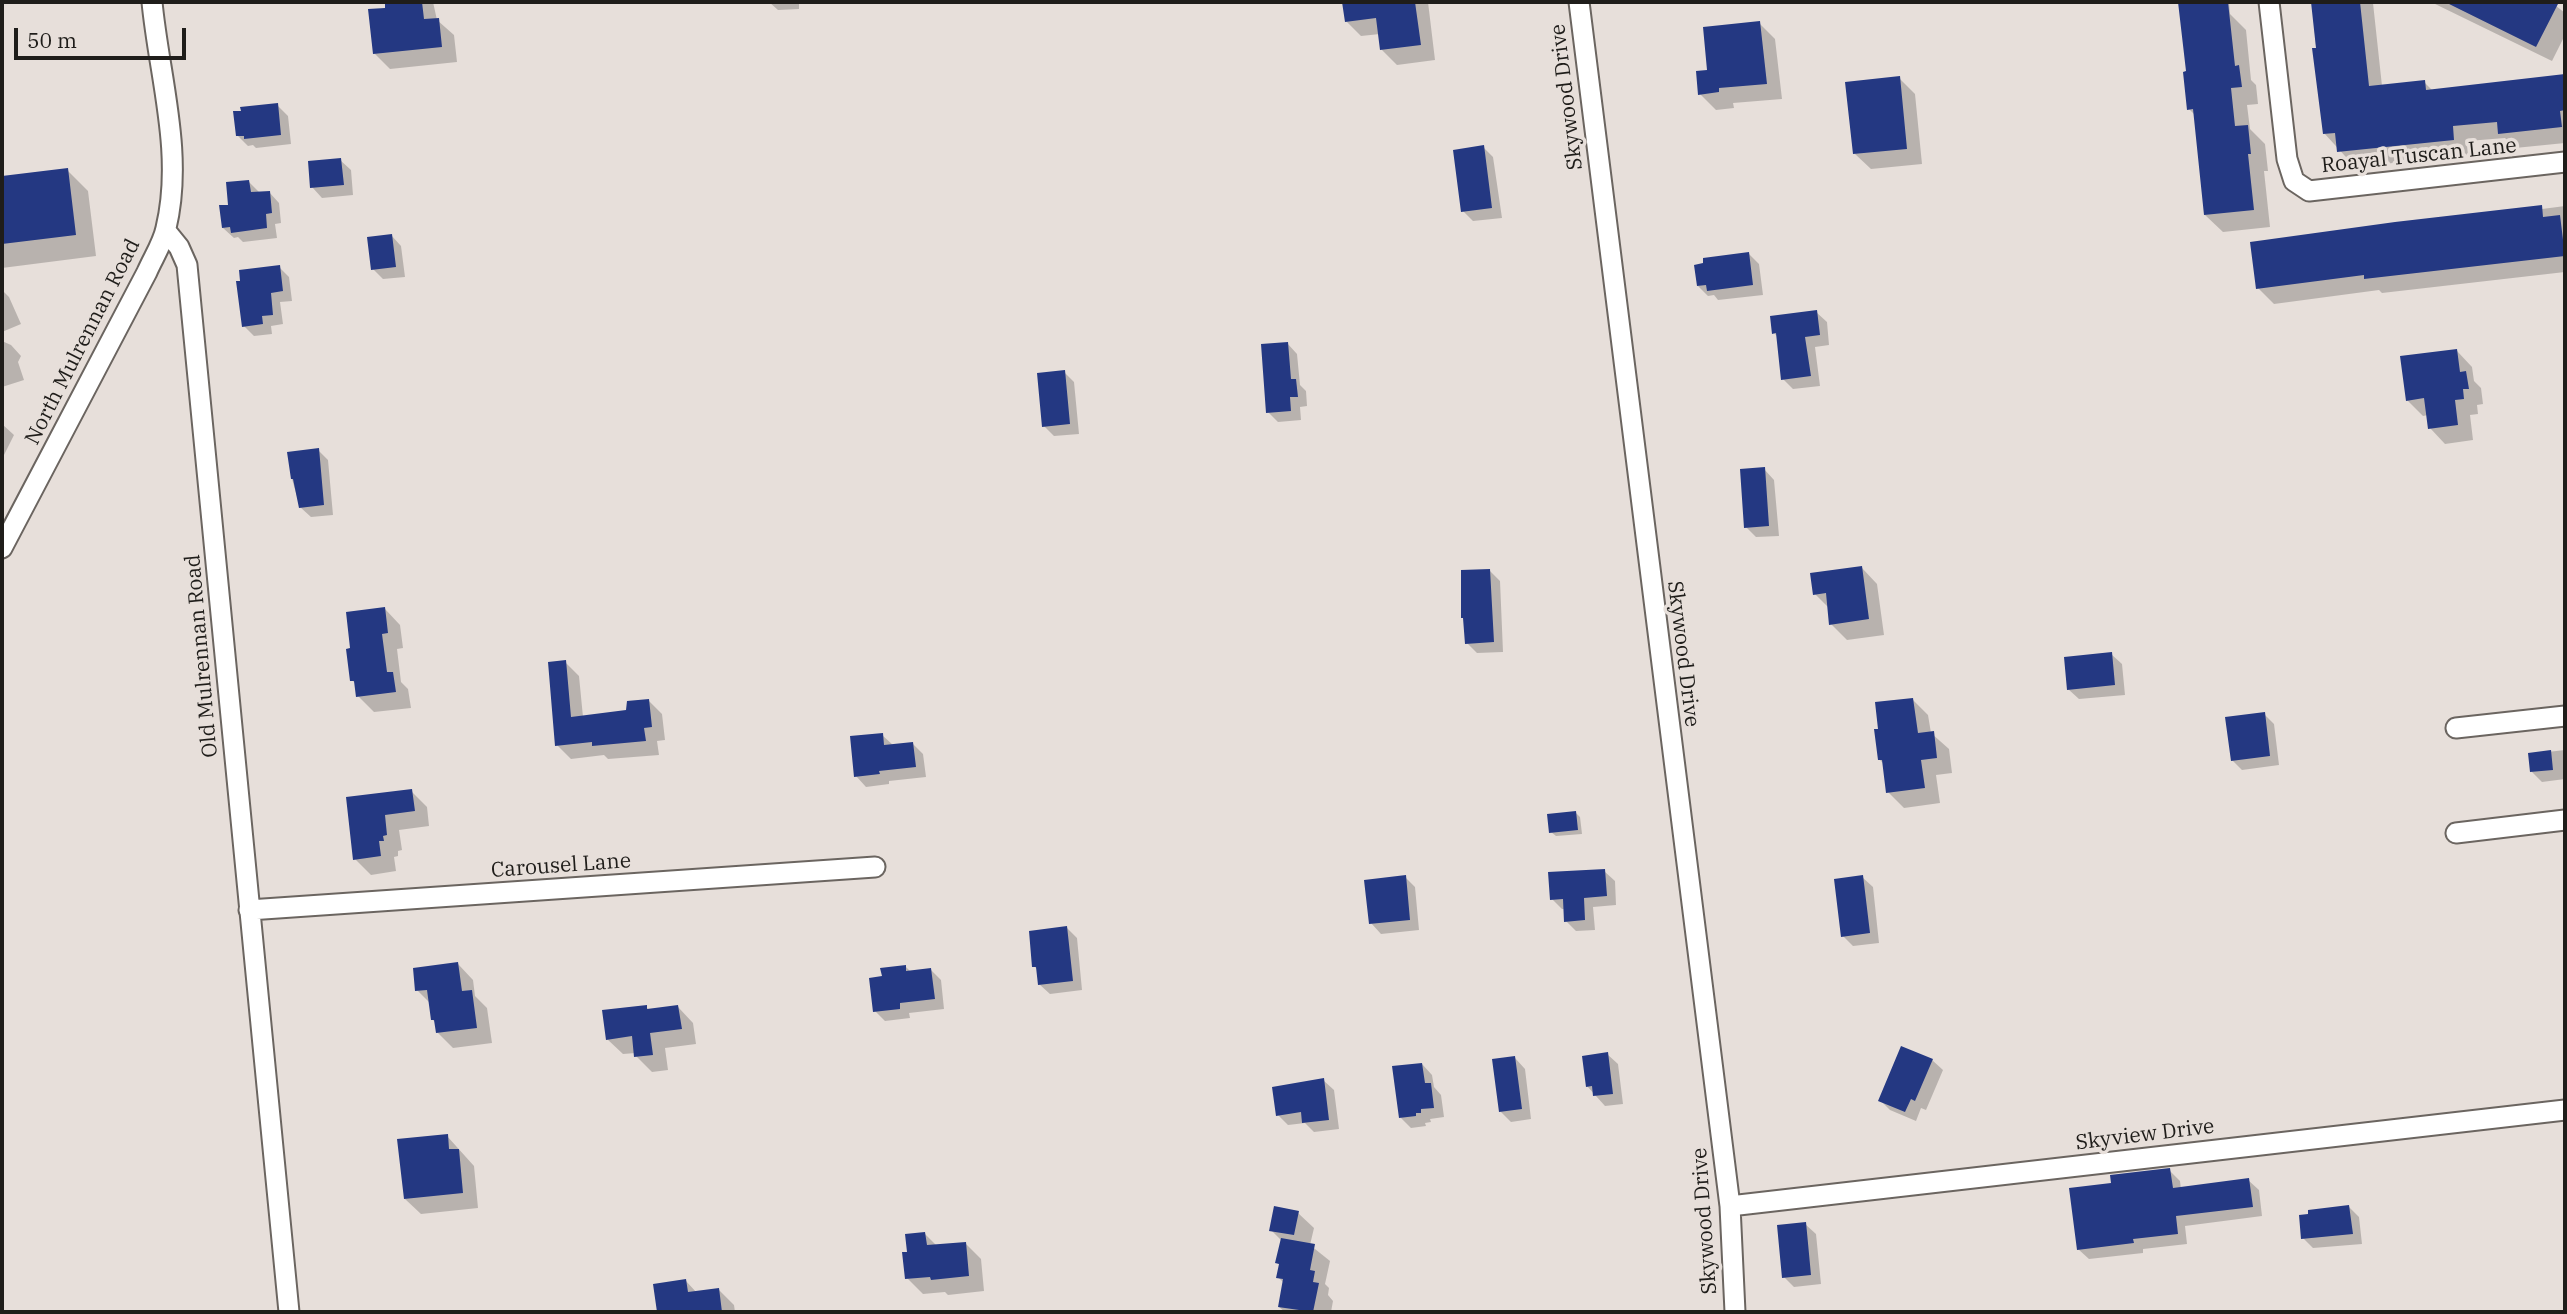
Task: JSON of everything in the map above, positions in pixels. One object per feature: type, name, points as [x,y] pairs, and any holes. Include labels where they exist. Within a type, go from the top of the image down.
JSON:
[{"type":"street","points":[[152,2],[172,161],[171,201],[166,231]]},
{"type":"street","name":"Skywood Drive","points":[[1579,2],[1730,1206],[1735,1312]]},
{"type":"street","name":"Roayal Tuscan Lane","points":[[2269,2],[2287,159],[2294,181],[2309,191],[2565,162]]},
{"type":"street","name":"North Mulrennan Road","points":[[2,548],[166,231]]},
{"type":"street","name":"Old Mulrennan Road","points":[[166,231],[179,247],[187,265],[289,1312]]},
{"type":"street","points":[[2456,728],[2565,716]]},
{"type":"street","points":[[2456,834],[2565,820]]},
{"type":"street","name":"Carousel Lane","points":[[249,910],[875,867]]},
{"type":"street","name":"Skyview Drive","points":[[1730,1206],[2565,1110]]},
{"type":"building","points":[[385,2],[422,2],[424,19],[439,18],[442,47],[373,54],[368,9],[385,8]]},
{"type":"building","points":[[1342,2],[1415,2],[1421,45],[1380,50],[1376,18],[1345,22]]},
{"type":"building","points":[[2178,2],[2228,2],[2235,66],[2239,65],[2242,87],[2231,88],[2235,126],[2248,125],[2254,210],[2204,215],[2193,109],[2187,110],[2183,72],[2186,71]]},
{"type":"building","points":[[2311,2],[2360,2],[2369,86],[2425,80],[2426,90],[2565,74],[2565,110],[2560,111],[2562,127],[2498,134],[2497,122],[2453,126],[2454,140],[2337,152],[2335,133],[2323,134],[2312,48],[2316,48]]},
{"type":"building","points":[[2445,2],[2559,2],[2536,47]]},
{"type":"building","points":[[1760,21],[1767,84],[1719,88],[1719,92],[1698,95],[1696,71],[1707,70],[1703,27]]},
{"type":"building","points":[[1900,76],[1907,149],[1853,154],[1845,82]]},
{"type":"building","points":[[278,103],[281,135],[244,139],[244,136],[236,136],[233,111],[241,111],[240,107]]},
{"type":"building","points":[[1484,145],[1492,208],[1461,212],[1453,150]]},
{"type":"building","points":[[341,158],[344,185],[310,188],[308,161]]},
{"type":"building","points":[[68,168],[76,235],[2,244],[2,176]]},
{"type":"building","points":[[249,180],[251,192],[270,191],[272,213],[266,214],[267,228],[231,233],[230,227],[222,228],[219,205],[228,205],[226,182]]},
{"type":"building","points":[[2542,205],[2543,217],[2560,215],[2565,256],[2364,279],[2364,275],[2256,289],[2250,242]]},
{"type":"building","points":[[392,234],[396,267],[371,270],[367,237]]},
{"type":"building","points":[[1749,252],[1753,285],[1707,291],[1706,285],[1697,286],[1694,265],[1703,263],[1703,258]]},
{"type":"building","points":[[280,265],[283,291],[271,293],[273,315],[262,316],[263,324],[242,327],[236,281],[240,281],[239,270]]},
{"type":"building","points":[[1817,310],[1820,335],[1805,337],[1811,376],[1781,380],[1776,333],[1772,334],[1770,316]]},
{"type":"building","points":[[1288,342],[1291,379],[1296,379],[1298,397],[1290,397],[1291,411],[1266,413],[1261,344]]},
{"type":"building","points":[[2457,349],[2460,372],[2466,371],[2469,389],[2463,389],[2464,399],[2455,400],[2458,425],[2428,429],[2424,398],[2406,401],[2400,356]]},
{"type":"building","points":[[1065,370],[1070,424],[1042,427],[1037,373]]},
{"type":"building","points":[[319,448],[324,505],[299,508],[287,452]]},
{"type":"building","points":[[1765,467],[1769,526],[1744,528],[1740,469]]},
{"type":"building","points":[[1862,566],[1869,619],[1829,625],[1826,593],[1813,595],[1810,573]]},
{"type":"building","points":[[1490,569],[1494,642],[1465,644],[1461,618],[1461,570]]},
{"type":"building","points":[[385,607],[388,633],[382,634],[387,672],[393,672],[396,692],[356,697],[354,681],[350,681],[346,649],[350,648],[346,612]]},
{"type":"building","points":[[2112,652],[2115,685],[2067,690],[2064,657]]},
{"type":"building","points":[[566,660],[571,717],[626,710],[627,701],[649,699],[652,727],[644,728],[646,741],[555,746],[548,662]]},
{"type":"building","points":[[1913,698],[1918,733],[1934,731],[1937,758],[1921,760],[1925,788],[1886,793],[1882,760],[1878,760],[1874,729],[1878,729],[1875,702]]},
{"type":"building","points":[[2265,712],[2270,756],[2231,761],[2225,717]]},
{"type":"building","points":[[883,733],[884,745],[913,742],[916,767],[854,777],[850,736]]},
{"type":"building","points":[[2551,750],[2553,770],[2530,772],[2528,753]]},
{"type":"building","points":[[412,789],[415,811],[385,815],[387,835],[383,836],[384,841],[379,841],[381,856],[353,860],[346,797]]},
{"type":"building","points":[[1576,811],[1578,830],[1549,833],[1547,814]]},
{"type":"building","points":[[1605,869],[1607,896],[1584,898],[1585,920],[1564,922],[1563,899],[1550,900],[1548,872]]},
{"type":"building","points":[[1406,875],[1410,920],[1369,924],[1364,880]]},
{"type":"building","points":[[1863,875],[1870,933],[1841,937],[1834,879]]},
{"type":"building","points":[[1067,926],[1073,981],[1038,985],[1036,967],[1032,967],[1029,931]]},
{"type":"building","points":[[458,962],[462,991],[472,990],[477,1028],[436,1033],[434,1020],[431,1020],[427,990],[415,991],[413,968]]},
{"type":"building","points":[[906,965],[906,971],[931,968],[935,999],[900,1003],[900,1009],[873,1012],[869,978],[882,976],[880,968]]},
{"type":"building","points":[[647,1005],[647,1009],[678,1005],[682,1029],[650,1033],[653,1055],[634,1057],[632,1036],[606,1040],[602,1010]]},
{"type":"building","points":[[1901,1046],[1933,1059],[1915,1101],[1911,1099],[1905,1112],[1878,1101]]},
{"type":"building","points":[[1608,1052],[1613,1094],[1593,1096],[1592,1086],[1586,1087],[1582,1056]]},
{"type":"building","points":[[1515,1056],[1522,1109],[1499,1112],[1492,1059]]},
{"type":"building","points":[[1422,1063],[1425,1083],[1431,1083],[1434,1108],[1421,1109],[1421,1113],[1416,1113],[1416,1116],[1399,1118],[1392,1066]]},
{"type":"building","points":[[1324,1078],[1329,1120],[1302,1123],[1301,1112],[1276,1116],[1272,1087]]},
{"type":"building","points":[[448,1134],[449,1149],[459,1149],[463,1193],[404,1199],[397,1139]]},
{"type":"building","points":[[2170,1168],[2173,1188],[2249,1178],[2253,1207],[2176,1216],[2178,1234],[2133,1239],[2134,1243],[2077,1250],[2069,1188],[2111,1183],[2110,1175]]},
{"type":"building","points":[[2349,1205],[2353,1234],[2301,1239],[2299,1215],[2308,1214],[2308,1210]]},
{"type":"building","points":[[1274,1206],[1299,1211],[1294,1235],[1269,1231]]},
{"type":"building","points":[[1806,1222],[1811,1275],[1782,1278],[1777,1225]]},
{"type":"building","points":[[925,1232],[927,1245],[966,1242],[969,1276],[931,1280],[930,1277],[905,1279],[902,1252],[907,1252],[905,1234]]},
{"type":"building","points":[[1281,1238],[1315,1244],[1310,1270],[1315,1271],[1313,1282],[1319,1283],[1313,1312],[1278,1307],[1283,1279],[1276,1278],[1279,1264],[1275,1263]]},
{"type":"building","points":[[686,1279],[688,1292],[719,1288],[722,1312],[657,1312],[653,1284]]}]
